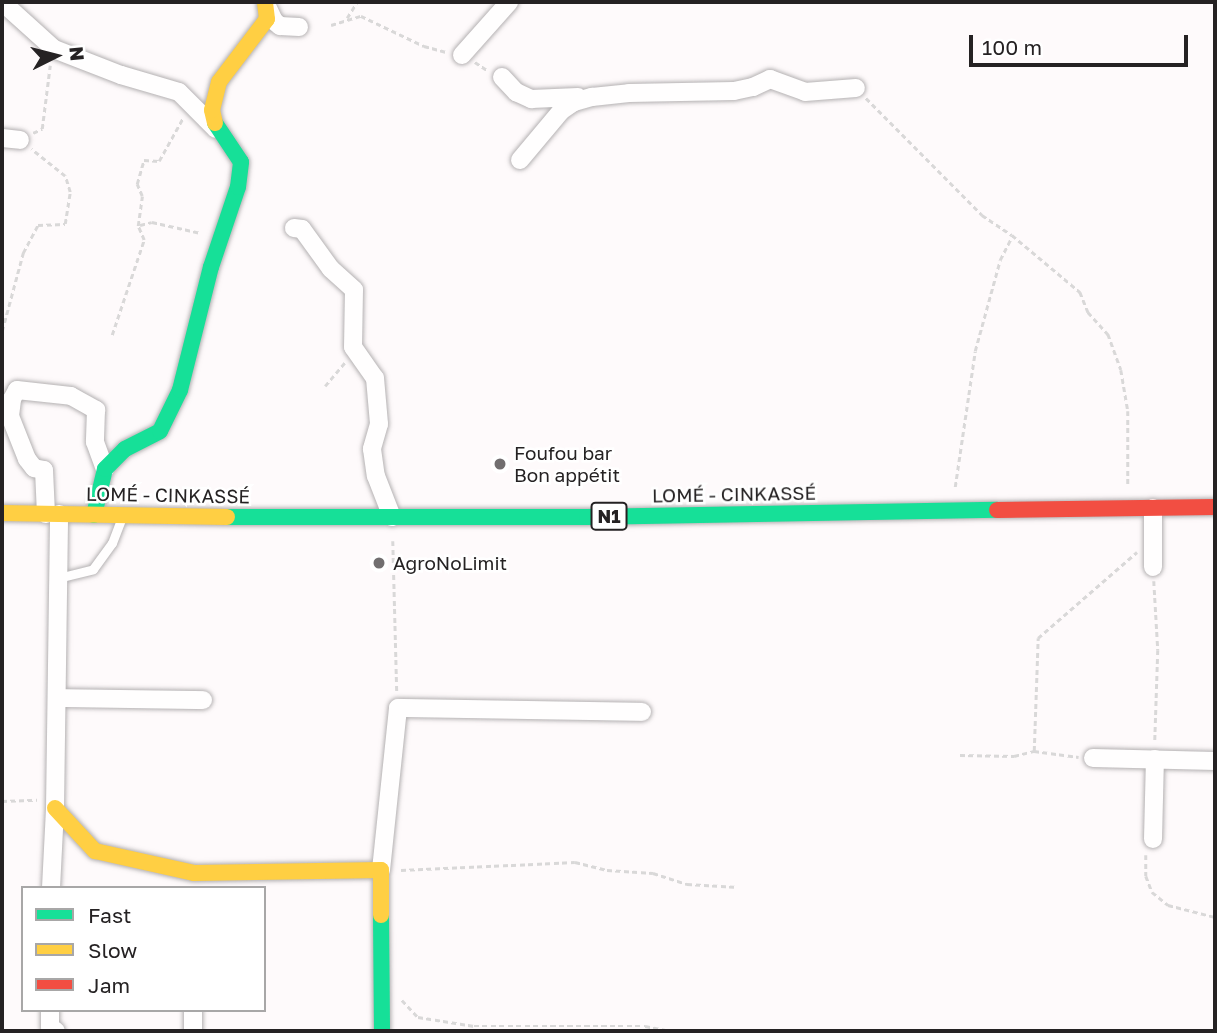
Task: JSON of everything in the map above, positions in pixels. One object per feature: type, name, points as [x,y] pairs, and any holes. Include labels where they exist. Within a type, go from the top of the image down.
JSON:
[{"type":"main road","points":[[94,515],[105,469],[125,449],[160,431],[180,390],[222,235],[238,187],[241,163],[216,129],[212,110],[219,82],[267,19],[267,5]]},
{"type":"main road","name":"LOMÉ - CINKASSÉ","points":[[2,513],[393,517],[1215,507]]},
{"type":"main road","points":[[55,803],[94,851],[194,881],[381,870],[382,1031]]},
{"type":"street","points":[[2,2],[54,49],[121,75],[179,92],[216,129]]},
{"type":"street","points":[[462,55],[509,2]]},
{"type":"street","points":[[267,5],[274,21],[280,26]]},
{"type":"street","points":[[256,35],[280,26],[299,27]]},
{"type":"street","points":[[502,77],[516,92],[531,99],[629,93],[702,94],[753,87],[769,79],[805,92],[856,88]]},
{"type":"street","points":[[520,160],[561,111],[592,97]]},
{"type":"street","points":[[2,138],[20,140]]},
{"type":"street","points":[[294,228],[302,229],[331,270],[354,290],[353,347],[375,378],[379,424],[372,450],[376,476],[393,517]]},
{"type":"street","points":[[51,886],[58,578],[52,514],[44,470],[34,468],[27,460],[10,416],[12,400],[17,390],[71,396],[96,410],[95,442],[105,469]]},
{"type":"street","points":[[1153,508],[1153,567]]},
{"type":"street","points":[[57,698],[203,700]]},
{"type":"street","points":[[381,870],[398,708],[642,712]]},
{"type":"street","points":[[1093,758],[1215,761]]},
{"type":"street","points":[[1153,839],[1154,759]]},
{"type":"street","points":[[50,1012],[50,1027],[56,1031]]},
{"type":"street","points":[[193,1012],[193,1031]]},
{"type":"lane","points":[[58,578],[93,569],[112,542],[123,515]]},
{"type":"path","points":[[331,25],[341,24],[357,2]]},
{"type":"path","points":[[347,18],[362,16],[424,46],[462,55],[494,73],[492,80],[498,83],[502,77]]},
{"type":"path","points":[[2,331],[23,253],[38,225],[65,224],[70,192],[65,176],[20,140],[42,129],[54,49]]},
{"type":"path","points":[[856,88],[982,215],[1012,235],[1080,292],[1088,312],[1108,334],[1121,370],[1128,411],[1128,509]]},
{"type":"path","points":[[112,335],[144,240],[138,226],[142,196],[137,184],[144,160],[159,161],[192,105]]},
{"type":"path","points":[[138,226],[152,222],[222,235]]},
{"type":"path","points":[[951,511],[975,351],[1000,260],[1012,235]]},
{"type":"path","points":[[325,386],[357,350]]},
{"type":"path","points":[[393,517],[398,708]]},
{"type":"path","points":[[1034,751],[1038,638],[1110,572],[1153,539]]},
{"type":"path","points":[[1153,567],[1158,650],[1154,759]]},
{"type":"path","points":[[960,755],[1014,756],[1034,751],[1093,758]]},
{"type":"path","points":[[2,801],[55,803]]},
{"type":"path","points":[[1153,839],[1146,856],[1146,876],[1152,892],[1168,905],[1215,917]]},
{"type":"path","points":[[381,870],[575,862],[607,870],[653,873],[687,884],[738,887]]},
{"type":"path","points":[[400,998],[418,1017],[474,1026],[536,1030],[645,1026],[671,1031]]},
{"type":"traffic: fast","points":[[94,515],[105,469],[125,449],[160,431],[180,390],[211,267],[238,187],[241,162],[215,123]]},
{"type":"traffic: fast","points":[[227,517],[587,517],[997,510]]},
{"type":"traffic: fast","points":[[381,915],[382,1031]]},
{"type":"traffic: slow","points":[[215,123],[212,110],[219,82],[267,19],[265,2]]},
{"type":"traffic: slow","points":[[2,513],[227,517]]},
{"type":"traffic: slow","points":[[55,808],[95,851],[194,873],[381,870],[381,915]]},
{"type":"traffic: jam","points":[[997,510],[1215,507]]},
{"type":"place","name":"Foufou bar Bon appétit","points":[[500,464]]},
{"type":"place","name":"AgroNoLimit","points":[[379,563]]}]
